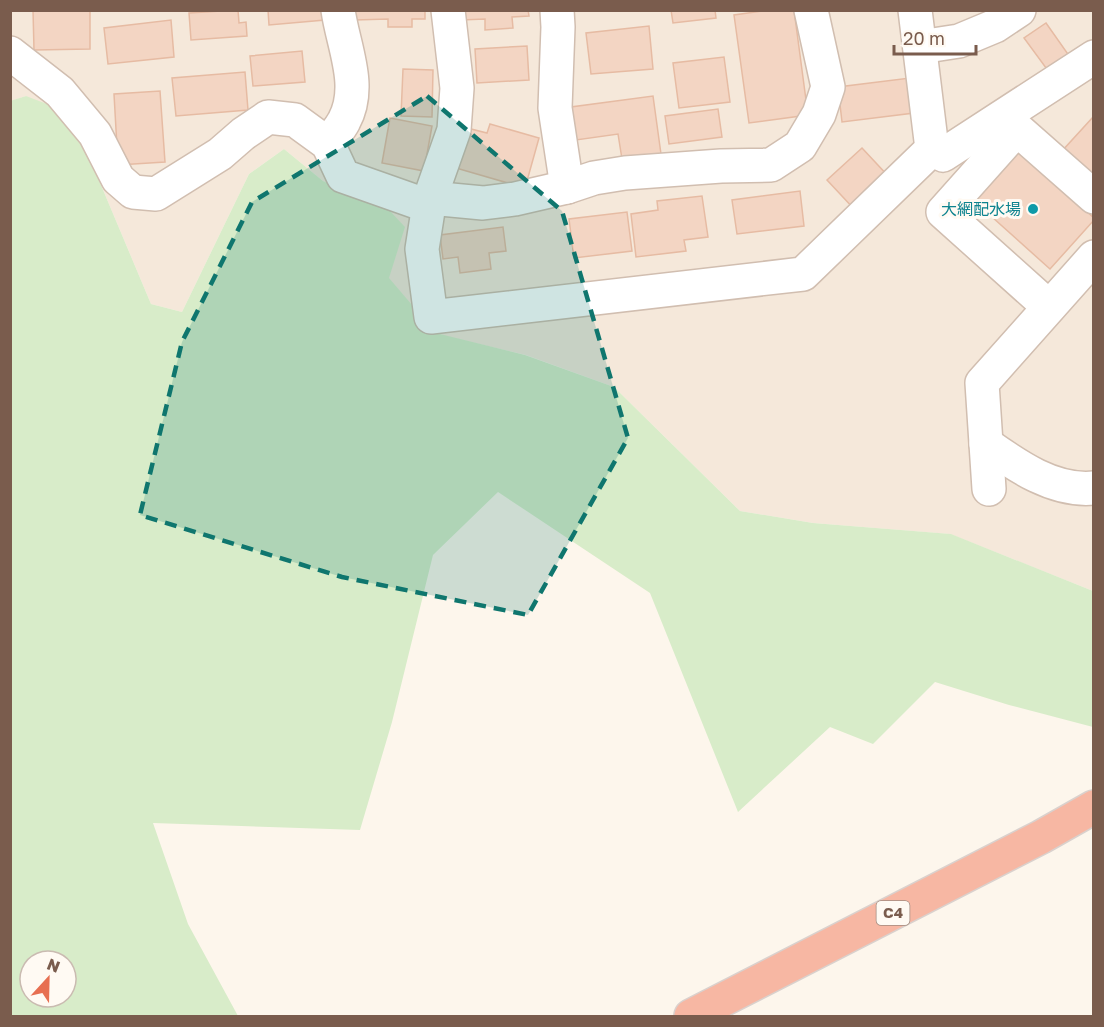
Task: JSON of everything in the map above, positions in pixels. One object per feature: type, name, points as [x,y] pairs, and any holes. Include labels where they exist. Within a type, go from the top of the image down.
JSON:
[{"type":"highway","name":"C4","points":[[691,1017],[1041,837],[1094,807]]},
{"type":"street","points":[[328,144],[345,120],[352,97],[351,73],[338,10]]},
{"type":"street","points":[[448,10],[457,88],[454,130],[429,202],[422,249],[431,317],[803,274],[933,149]]},
{"type":"street","points":[[557,10],[555,108],[567,187]]},
{"type":"street","points":[[10,53],[60,92],[95,134],[118,179],[133,192],[156,194],[219,154],[267,117],[295,120],[328,144],[343,176],[429,202],[483,203],[515,199],[594,178],[625,173],[771,165],[800,146],[819,114],[828,87],[811,10]]},
{"type":"street","points":[[915,10],[933,149],[967,184]]},
{"type":"street","points":[[920,47],[959,41],[995,26],[1018,10]]},
{"type":"street","points":[[933,149],[943,155],[1094,57]]},
{"type":"street","points":[[1049,307],[943,212],[1017,129],[1094,197]]},
{"type":"street","points":[[989,489],[982,383],[1094,257]]},
{"type":"street","points":[[986,444],[1015,465],[1053,483],[1086,489],[1094,488]]},
{"type":"highlighted area","points":[[427,96],[562,211],[628,438],[528,615],[342,577],[140,515],[182,342],[252,202]]},
{"type":"shaded area","points":[[10,11],[1093,11],[1093,591],[950,534],[813,523],[740,511],[614,387],[526,355],[436,334],[388,278],[390,211],[323,181],[284,149],[249,174],[182,312],[151,304],[85,147],[26,96],[11,101]]},
{"type":"green space","points":[[26,96],[60,109],[85,147],[151,304],[182,312],[249,174],[284,149],[323,181],[390,211],[405,227],[389,278],[436,333],[525,355],[614,387],[740,511],[813,523],[951,534],[1093,591],[1093,727],[1009,705],[935,682],[873,744],[830,727],[738,812],[650,593],[498,492],[433,555],[392,722],[360,830],[153,823],[188,924],[238,1016],[11,1016],[10,101]]},
{"type":"building","points":[[33,10],[90,10],[90,49],[34,50]]},
{"type":"building","points":[[238,10],[239,23],[246,22],[247,36],[191,40],[189,13]]},
{"type":"building","points":[[268,10],[325,10],[325,20],[269,25]]},
{"type":"building","points":[[355,10],[425,10],[425,19],[412,19],[412,27],[388,27],[388,19],[355,20]]},
{"type":"building","points":[[460,10],[528,10],[529,16],[512,17],[513,28],[485,30],[485,19],[461,20]]},
{"type":"building","points":[[671,10],[715,10],[716,18],[673,23]]},
{"type":"building","points":[[770,10],[794,10],[808,115],[749,123],[734,15]]},
{"type":"building","points":[[171,20],[174,57],[108,64],[104,28]]},
{"type":"building","points":[[1046,23],[1070,57],[1049,72],[1024,38]]},
{"type":"building","points":[[649,26],[653,69],[591,74],[586,33]]},
{"type":"building","points":[[527,46],[529,80],[477,83],[475,49]]},
{"type":"building","points":[[302,51],[305,82],[253,86],[250,56]]},
{"type":"building","points":[[724,57],[730,102],[679,108],[673,63]]},
{"type":"building","points":[[403,69],[433,70],[432,117],[401,116]]},
{"type":"building","points":[[245,72],[248,110],[176,116],[172,78]]},
{"type":"building","points":[[910,78],[914,113],[842,122],[838,87]]},
{"type":"building","points":[[160,91],[165,162],[118,165],[114,94]]},
{"type":"building","points":[[653,96],[661,154],[622,159],[618,134],[576,140],[571,107]]},
{"type":"building","points":[[718,109],[722,137],[669,144],[665,116]]},
{"type":"building","points":[[1094,116],[1094,179],[1062,151]]},
{"type":"building","points":[[390,118],[432,126],[424,171],[382,163]]},
{"type":"building","points":[[490,124],[539,138],[525,188],[456,168],[467,128],[487,133]]},
{"type":"building","points":[[862,148],[890,178],[855,210],[827,180]]},
{"type":"building","name":"大網配水場","points":[[1017,150],[1094,218],[1050,269],[973,200]]},
{"type":"building","points":[[800,191],[804,226],[737,234],[732,200]]},
{"type":"building","points":[[702,196],[708,237],[684,240],[686,251],[636,257],[631,214],[658,210],[657,201]]},
{"type":"building","points":[[627,212],[632,251],[574,258],[569,219]]},
{"type":"building","points":[[503,227],[506,251],[489,253],[491,269],[460,273],[458,257],[443,259],[440,235]]},
{"type":"place","name":"大網配水場","points":[[1033,209]]}]
